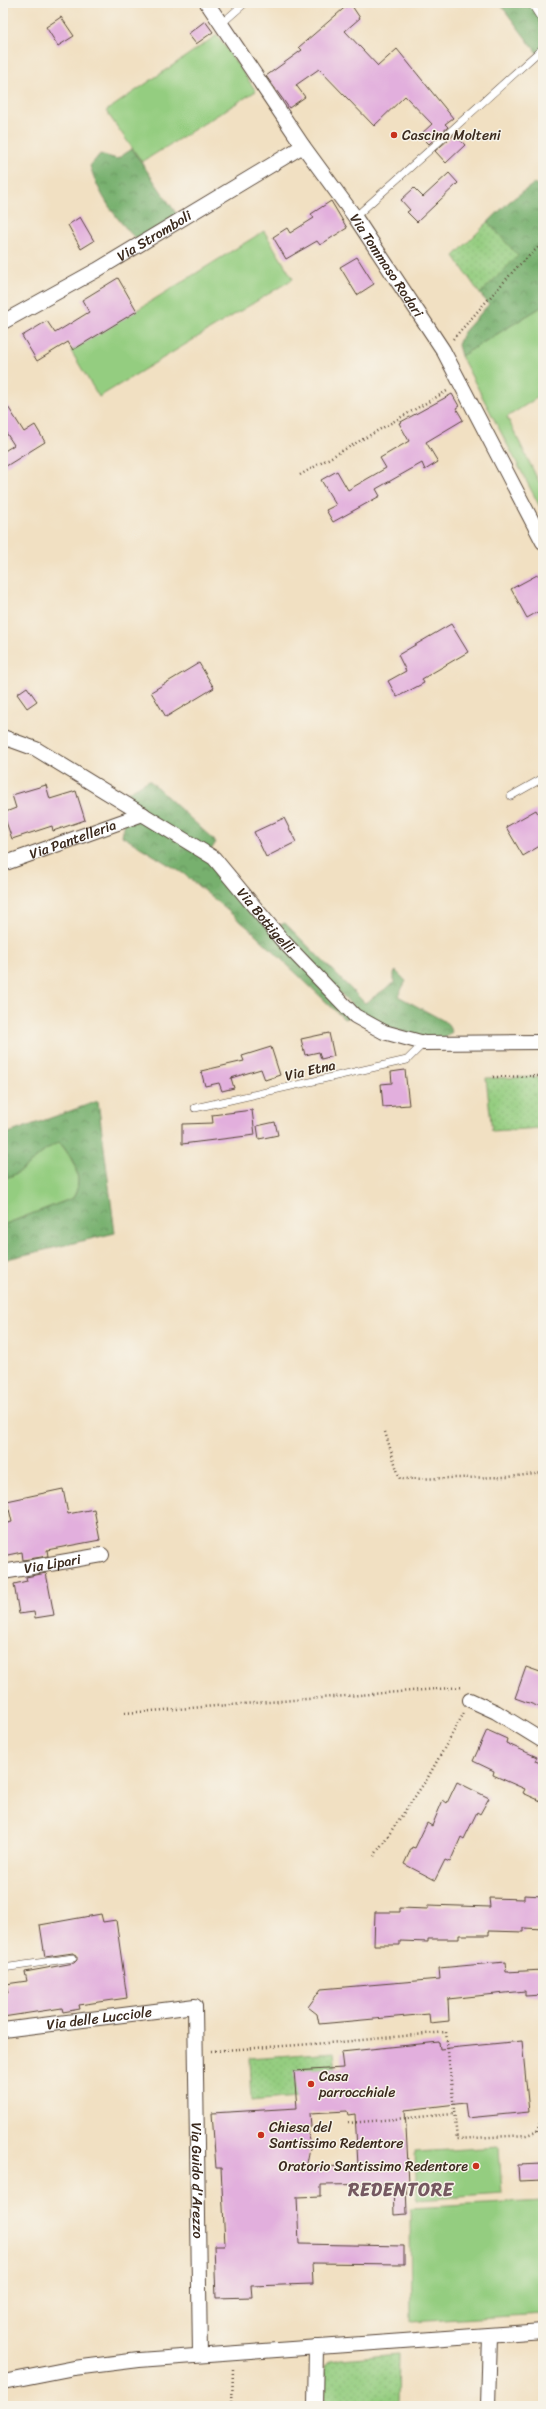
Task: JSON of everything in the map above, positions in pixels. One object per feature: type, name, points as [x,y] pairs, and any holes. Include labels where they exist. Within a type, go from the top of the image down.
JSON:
[{"type":"street","name":"Via Tommaso Rodari","points":[[207,3],[303,146],[355,217],[443,350],[543,542]]},
{"type":"street","name":"Via Stromboli","points":[[3,322],[103,266],[303,146]]},
{"type":"street","name":"Via Bottigelli","points":[[3,737],[36,749],[214,858],[282,940],[355,1016],[384,1032],[424,1043],[543,1042]]},
{"type":"street","name":"Via Pantelleria","points":[[3,864],[143,814]]},
{"type":"street","name":"Via Lipari","points":[[3,1572],[102,1555]]},
{"type":"street","points":[[470,1700],[496,1712],[543,1741]]},
{"type":"street","name":"Via delle Lucciole","points":[[3,2030],[195,2006]]},
{"type":"street","name":"Via Guido d'Arezzo","points":[[195,2006],[200,2355]]},
{"type":"street","points":[[3,2382],[74,2368],[139,2360],[543,2331]]},
{"type":"street","points":[[488,2406],[490,2335]]},
{"type":"street","points":[[315,2406],[316,2347]]},
{"type":"lane","points":[[221,24],[245,3]]},
{"type":"lane","points":[[531,3],[543,22]]},
{"type":"lane","points":[[355,217],[543,48]]},
{"type":"lane","points":[[510,796],[543,778]]},
{"type":"lane","name":"Via Etna","points":[[194,1108],[407,1060],[424,1043]]},
{"type":"lane","points":[[3,1968],[72,1958]]},
{"type":"path","points":[[443,350],[518,266],[543,243]]},
{"type":"path","points":[[300,475],[460,383]]},
{"type":"path","points":[[493,1077],[543,1076]]},
{"type":"path","points":[[385,1432],[400,1479],[508,1477],[543,1473]]},
{"type":"path","points":[[125,1714],[476,1686],[451,1739],[427,1779],[374,1856]]},
{"type":"path","points":[[196,2052],[341,2042],[446,2032],[457,2139],[526,2135],[537,2132],[543,2112]]},
{"type":"path","points":[[348,2123],[454,2114]]},
{"type":"path","points":[[232,2406],[233,2365]]},
{"type":"green space","points":[[501,3],[543,3],[543,61],[503,8]]},
{"type":"green space","points":[[217,35],[256,91],[142,162],[106,111]]},
{"type":"green space","points":[[132,149],[178,216],[137,240],[109,206],[98,187],[90,166],[100,154],[117,159]]},
{"type":"green space","points":[[535,183],[543,191],[543,306],[461,356],[458,345],[463,333],[489,304],[480,294],[517,256],[488,222],[510,201]]},
{"type":"green space","points":[[488,222],[518,256],[480,294],[454,256]]},
{"type":"green space","points":[[264,231],[293,279],[99,397],[71,351]]},
{"type":"green space","points":[[543,306],[543,394],[507,417],[539,482],[543,480],[543,505],[540,507],[461,356]]},
{"type":"green space","points":[[149,780],[216,842],[209,853],[127,802],[128,792]]},
{"type":"green space","points":[[143,816],[214,861],[355,1016],[344,1019],[252,931],[184,874],[122,836],[125,822]]},
{"type":"green space","points":[[285,923],[365,1003],[394,983],[394,973],[396,971],[406,981],[398,996],[446,1022],[452,1032],[445,1038],[433,1041],[386,1027],[358,1012],[277,926]]},
{"type":"green space","points":[[543,1077],[543,1128],[492,1131],[486,1078]]},
{"type":"green space","points":[[98,1101],[115,1233],[3,1260],[3,1225],[73,1198],[78,1183],[78,1176],[73,1161],[59,1142],[19,1172],[3,1179],[3,1135]]},
{"type":"green space","points":[[59,1142],[72,1161],[77,1176],[78,1183],[73,1198],[3,1225],[3,1179],[19,1172]]},
{"type":"green space","points":[[334,2052],[340,2110],[296,2097],[251,2101],[249,2058]]},
{"type":"green space","points":[[499,2147],[502,2194],[417,2200],[415,2152]]},
{"type":"green space","points":[[543,2201],[543,2314],[411,2322],[410,2208]]},
{"type":"green space","points":[[399,2354],[398,2406],[325,2406],[325,2366],[330,2360]]},
{"type":"building","points":[[350,3],[360,18],[345,31],[378,66],[397,49],[453,118],[445,124],[448,127],[429,144],[420,135],[432,124],[405,96],[374,126],[319,69],[296,85],[305,97],[289,108],[266,76],[302,50],[299,47]]},
{"type":"building","points":[[61,17],[74,36],[58,46],[46,27]]},
{"type":"building","points":[[205,21],[213,32],[196,44],[188,34]]},
{"type":"building","points":[[455,134],[465,145],[446,163],[435,151]]},
{"type":"building","points":[[449,173],[458,183],[417,222],[407,212],[410,210],[401,200],[414,188],[423,197]]},
{"type":"building","points":[[331,201],[347,228],[320,245],[317,241],[286,259],[273,237],[287,228],[290,233],[314,218],[311,214]]},
{"type":"building","points":[[80,217],[94,241],[81,249],[68,225]]},
{"type":"building","points":[[357,257],[374,284],[357,295],[340,267]]},
{"type":"building","points":[[118,278],[137,311],[73,350],[68,342],[37,361],[22,336],[47,321],[55,333],[89,312],[82,300]]},
{"type":"building","points":[[452,394],[459,406],[456,408],[463,420],[426,442],[438,462],[425,470],[422,463],[376,489],[380,496],[333,522],[326,510],[336,505],[321,480],[337,471],[348,490],[386,468],[380,458],[409,441],[399,423]]},
{"type":"building","points":[[3,399],[24,432],[35,425],[45,442],[3,468],[3,452],[14,445],[3,428]]},
{"type":"building","points":[[539,574],[543,581],[543,609],[527,618],[511,589]]},
{"type":"building","points":[[451,624],[468,652],[422,679],[424,683],[397,697],[388,681],[406,671],[398,655]]},
{"type":"building","points":[[199,663],[214,688],[166,717],[151,692]]},
{"type":"building","points":[[27,687],[37,701],[27,708],[17,694]]},
{"type":"building","points":[[46,785],[50,799],[76,791],[85,820],[53,831],[52,826],[12,839],[3,813],[16,808],[12,795]]},
{"type":"building","points":[[536,810],[543,823],[543,844],[523,856],[506,827]]},
{"type":"building","points":[[284,818],[296,842],[266,857],[254,832]]},
{"type":"building","points":[[329,1033],[334,1056],[321,1059],[319,1052],[305,1055],[301,1039]]},
{"type":"building","points":[[271,1047],[280,1075],[265,1080],[261,1069],[231,1078],[234,1088],[222,1091],[219,1083],[205,1086],[201,1071],[244,1061],[242,1056]]},
{"type":"building","points":[[405,1070],[409,1105],[383,1107],[381,1084],[392,1083],[391,1072]]},
{"type":"building","points":[[252,1110],[255,1135],[182,1144],[182,1124],[213,1123],[212,1115]]},
{"type":"building","points":[[275,1122],[278,1135],[259,1139],[257,1126]]},
{"type":"building","points":[[63,1489],[68,1514],[94,1509],[100,1540],[47,1550],[48,1556],[23,1560],[22,1552],[3,1556],[3,1524],[12,1522],[7,1501]]},
{"type":"building","points":[[46,1573],[54,1615],[35,1618],[34,1612],[19,1614],[14,1584],[27,1581],[26,1577]]},
{"type":"building","points":[[526,1667],[543,1673],[543,1708],[515,1698]]},
{"type":"building","points":[[487,1730],[507,1739],[506,1743],[537,1757],[535,1761],[543,1764],[543,1802],[523,1793],[525,1789],[493,1775],[494,1771],[473,1761]]},
{"type":"building","points":[[457,1782],[489,1798],[480,1814],[477,1812],[464,1839],[461,1837],[450,1862],[445,1860],[435,1880],[404,1864],[412,1847],[415,1848],[427,1823],[432,1826],[443,1800],[447,1803]]},
{"type":"building","points":[[524,1895],[543,1896],[543,1929],[524,1928],[524,1932],[489,1931],[489,1935],[459,1935],[459,1939],[428,1939],[428,1942],[400,1941],[400,1945],[374,1945],[375,1912],[400,1912],[400,1908],[428,1909],[428,1905],[490,1907],[489,1898],[524,1899]]},
{"type":"building","points":[[101,1914],[103,1922],[116,1920],[127,1998],[79,2005],[80,2009],[63,2012],[62,2008],[3,2017],[3,1994],[8,1993],[6,1984],[27,1981],[25,1972],[74,1963],[77,1960],[77,1955],[73,1953],[45,1957],[40,1925]]},
{"type":"building","points":[[505,1962],[506,1972],[543,1970],[543,1995],[525,1996],[525,1991],[448,1999],[449,2021],[430,2023],[429,2014],[319,2024],[317,2014],[308,2007],[321,1989],[440,1979],[439,1968]]},
{"type":"building","points":[[522,2041],[529,2112],[467,2118],[465,2103],[405,2110],[409,2183],[406,2183],[407,2214],[394,2215],[393,2184],[321,2185],[321,2196],[297,2197],[299,2244],[404,2246],[404,2264],[312,2263],[313,2284],[251,2286],[252,2297],[216,2298],[214,2245],[225,2245],[221,2168],[216,2168],[212,2113],[297,2108],[294,2071],[343,2068],[341,2052],[439,2042],[440,2049]],"holes":[[[347,2111],[348,2115],[355,2114],[358,2165],[306,2168],[311,2143],[306,2128],[311,2127],[310,2113]]]},
{"type":"building","points":[[543,2164],[543,2180],[519,2181],[518,2165]]},
{"type":"place","name":"Cascina Molteni","points":[[394,135]]},
{"type":"place","name":"Casa parrocchiale","points":[[311,2084]]},
{"type":"place","name":"Chiesa del Santissimo Redentore","points":[[261,2135]]},
{"type":"place","name":"Oratorio Santissimo Redentore","points":[[476,2166]]},
{"type":"district","name":"REDENTORE","points":[[401,2190]]}]
